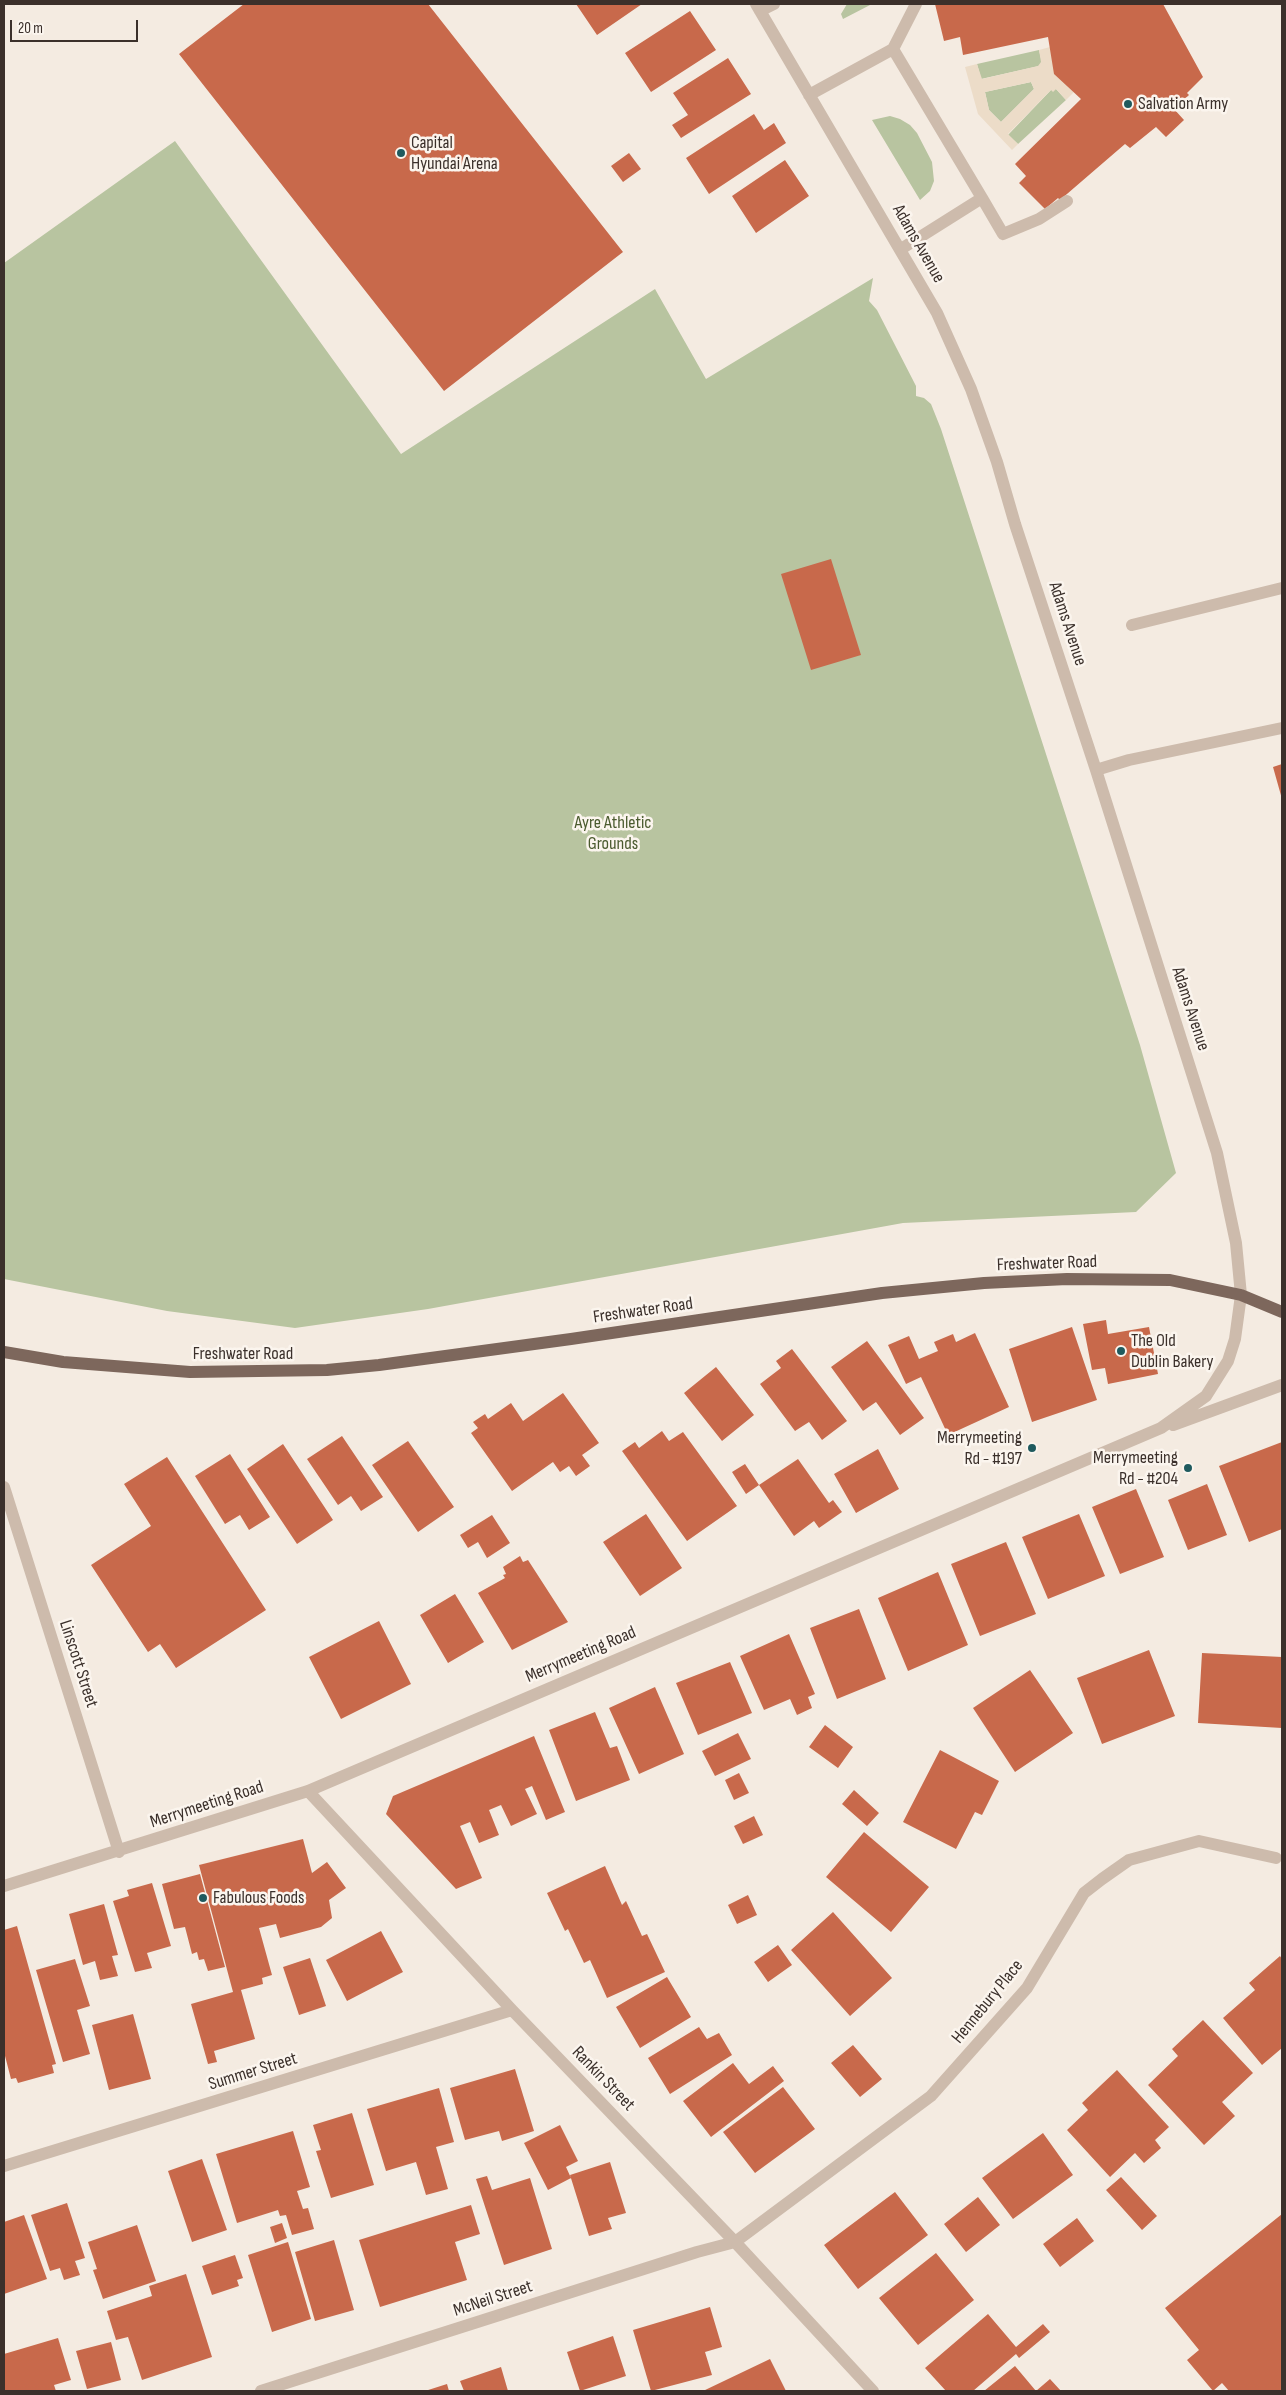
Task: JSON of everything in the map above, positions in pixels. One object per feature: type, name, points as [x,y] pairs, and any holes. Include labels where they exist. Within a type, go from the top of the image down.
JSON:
[{"type":"main road","name":"Freshwater Road","points":[[4,1352],[62,1362],[190,1372],[327,1370],[571,1339],[882,1293],[1067,1279],[1170,1280],[1241,1295],[1282,1312]]},
{"type":"street","points":[[758,7],[774,4]]},
{"type":"street","points":[[809,95],[893,50],[916,4]]},
{"type":"street","name":"Adams Avenue","points":[[758,7],[937,313],[970,389],[997,462],[1015,524],[1096,770],[1217,1153],[1236,1243],[1241,1295]]},
{"type":"street","points":[[893,50],[1003,234],[1039,220],[1066,201]]},
{"type":"street","points":[[901,249],[982,198]]},
{"type":"street","points":[[1132,625],[1282,588]]},
{"type":"street","points":[[1096,770],[1129,760],[1282,728]]},
{"type":"street","name":"Merrymeeting Road","points":[[1161,1428],[1206,1396],[1228,1361],[1235,1338],[1241,1295]]},
{"type":"street","name":"Merrymeeting Road","points":[[4,1886],[119,1852],[308,1791],[1161,1428],[1282,1385]]},
{"type":"street","name":"Linscott Street","points":[[4,1487],[119,1852]]},
{"type":"street","name":"Rankin Street","points":[[308,1791],[512,2010],[735,2242],[873,2391]]},
{"type":"street","name":"Hennebury Place","points":[[735,2242],[931,2096],[1027,1988],[1084,1893],[1102,1879],[1129,1860],[1199,1841],[1276,1858]]},
{"type":"street","name":"Summer Street","points":[[4,2166],[512,2010]]},
{"type":"street","name":"McNeil Street","points":[[261,2391],[697,2252],[735,2242]]},
{"type":"green space","points":[[847,4],[872,4],[843,19],[841,14]]},
{"type":"green space","points":[[1039,50],[1042,63],[1039,66],[981,79],[977,64]]},
{"type":"green space","points":[[1031,82],[1034,89],[1001,122],[989,110],[985,92]]},
{"type":"green space","points":[[1056,89],[1066,100],[1018,144],[1008,135],[1051,90]]},
{"type":"green space","points":[[890,116],[910,125],[917,133],[932,162],[934,181],[930,191],[920,200],[872,120]]},
{"type":"green space","name":"Ayre Athletic Grounds","points":[[175,141],[401,454],[655,289],[706,379],[873,278],[869,301],[877,310],[916,386],[916,396],[924,398],[931,404],[941,429],[1140,1045],[1176,1173],[1136,1212],[903,1223],[428,1309],[295,1328],[167,1311],[4,1279],[4,263]]},
{"type":"shaded area","points":[[1050,47],[1074,92],[1066,100],[1056,89],[1053,92],[1051,90],[1008,134],[1018,144],[1012,150],[978,114],[965,67],[977,64],[982,79],[1038,66],[1041,62],[1039,50]],"holes":[[[1031,82],[1034,89],[1001,122],[989,110],[985,92]]]},
{"type":"building","name":"Capital Hyundai Arena","points":[[244,4],[428,4],[623,252],[444,391],[179,54]]},
{"type":"building","points":[[576,4],[642,4],[597,35]]},
{"type":"building","name":"Salvation Army","points":[[935,4],[1163,4],[1203,77],[1187,93],[1189,95],[1174,109],[1184,120],[1166,137],[1156,127],[1130,148],[1125,144],[1060,200],[1058,198],[1045,209],[1019,183],[1026,176],[1015,164],[1081,99],[1054,74],[1048,37],[963,55],[960,37],[944,41]]},
{"type":"building","points":[[690,11],[716,50],[651,92],[625,53]]},
{"type":"building","points":[[728,58],[751,94],[681,138],[672,125],[688,115],[673,93]]},
{"type":"building","points":[[754,114],[764,130],[774,123],[786,143],[709,194],[686,158]]},
{"type":"building","points":[[629,153],[641,169],[623,182],[611,166]]},
{"type":"building","points":[[785,160],[809,196],[756,233],[732,196]]},
{"type":"building","points":[[831,559],[861,655],[811,670],[781,574]]},
{"type":"building","points":[[1282,764],[1282,799],[1273,767]]},
{"type":"building","name":"The Old Dublin Bakery","points":[[1106,1320],[1108,1334],[1149,1327],[1158,1374],[1108,1384],[1105,1368],[1092,1370],[1083,1324]]},
{"type":"building","points":[[1072,1327],[1097,1400],[1032,1422],[1009,1349]]},
{"type":"building","points":[[975,1333],[1009,1407],[948,1435],[921,1377],[906,1384],[888,1345],[909,1336],[919,1359],[938,1351],[934,1342],[953,1334],[956,1342]]},
{"type":"building","points":[[867,1341],[924,1418],[900,1435],[876,1402],[863,1411],[831,1367]]},
{"type":"building","points":[[792,1349],[847,1421],[822,1440],[809,1422],[795,1431],[760,1384],[781,1368],[776,1361]]},
{"type":"building","points":[[716,1367],[754,1415],[722,1441],[684,1393]]},
{"type":"building","points":[[563,1393],[599,1443],[582,1455],[590,1466],[576,1476],[569,1466],[560,1472],[553,1462],[512,1491],[471,1433],[478,1428],[473,1422],[485,1414],[488,1419],[511,1403],[523,1421]]},
{"type":"building","points":[[662,1431],[669,1441],[683,1432],[737,1506],[687,1541],[622,1451],[635,1442],[639,1448]]},
{"type":"building","points":[[342,1436],[383,1497],[361,1511],[351,1496],[338,1505],[307,1459]]},
{"type":"building","points":[[408,1441],[454,1507],[418,1532],[372,1465]]},
{"type":"building","points":[[1282,1442],[1282,1529],[1249,1542],[1219,1466]]},
{"type":"building","points":[[283,1444],[333,1520],[297,1544],[247,1469]]},
{"type":"building","points":[[878,1449],[899,1489],[856,1513],[834,1474]]},
{"type":"building","points":[[230,1454],[270,1517],[249,1530],[240,1515],[225,1524],[195,1476]]},
{"type":"building","points":[[167,1457],[266,1610],[176,1668],[160,1644],[148,1652],[91,1565],[151,1526],[124,1484]]},
{"type":"building","points":[[798,1459],[829,1503],[833,1500],[842,1512],[819,1528],[814,1521],[794,1536],[759,1485]]},
{"type":"building","points":[[745,1464],[759,1485],[746,1494],[732,1472]]},
{"type":"building","points":[[1207,1484],[1227,1535],[1188,1550],[1168,1500]]},
{"type":"building","points":[[1136,1489],[1164,1557],[1120,1574],[1092,1507]]},
{"type":"building","points":[[646,1514],[682,1568],[640,1596],[603,1542]]},
{"type":"building","points":[[1079,1514],[1105,1576],[1048,1599],[1022,1537]]},
{"type":"building","points":[[492,1515],[510,1543],[487,1558],[478,1542],[468,1548],[460,1535]]},
{"type":"building","points":[[1006,1542],[1036,1614],[980,1636],[951,1564]]},
{"type":"building","points":[[520,1556],[523,1562],[528,1560],[568,1622],[512,1650],[478,1593],[505,1578],[503,1575],[506,1574],[503,1567]]},
{"type":"building","points":[[938,1572],[968,1645],[908,1671],[878,1598]]},
{"type":"building","points":[[455,1594],[484,1642],[448,1663],[420,1615]]},
{"type":"building","points":[[859,1609],[886,1679],[837,1699],[810,1628]]},
{"type":"building","points":[[379,1621],[411,1684],[341,1719],[309,1657]]},
{"type":"building","points":[[789,1634],[815,1694],[808,1697],[812,1708],[797,1715],[790,1699],[764,1710],[740,1656]]},
{"type":"building","points":[[1149,1650],[1175,1716],[1102,1744],[1077,1678]]},
{"type":"building","points":[[1202,1653],[1282,1657],[1282,1728],[1198,1723]]},
{"type":"building","points":[[730,1662],[752,1713],[698,1735],[676,1683]]},
{"type":"building","points":[[1030,1670],[1073,1733],[1015,1772],[973,1708]]},
{"type":"building","points":[[655,1687],[684,1754],[639,1774],[609,1708]]},
{"type":"building","points":[[595,1712],[610,1748],[617,1746],[630,1780],[576,1801],[549,1730]]},
{"type":"building","points":[[825,1725],[853,1747],[838,1768],[809,1747]]},
{"type":"building","points":[[738,1733],[751,1759],[715,1776],[702,1751]]},
{"type":"building","points":[[534,1736],[565,1812],[546,1820],[532,1786],[525,1789],[537,1814],[511,1826],[501,1805],[489,1810],[499,1835],[479,1843],[470,1822],[460,1826],[482,1878],[456,1889],[386,1814],[393,1796]]},
{"type":"building","points":[[940,1750],[999,1781],[982,1815],[975,1812],[956,1849],[903,1822]]},
{"type":"building","points":[[739,1773],[749,1793],[734,1800],[725,1780]]},
{"type":"building","points":[[854,1790],[879,1813],[867,1826],[842,1804]]},
{"type":"building","points":[[754,1816],[763,1835],[743,1844],[734,1826]]},
{"type":"building","points":[[864,1832],[929,1887],[891,1932],[826,1877]]},
{"type":"building","points":[[303,1839],[312,1873],[327,1862],[346,1888],[329,1900],[332,1918],[321,1927],[280,1938],[276,1924],[259,1928],[272,1975],[262,1978],[263,1984],[241,1990],[255,2039],[214,2051],[217,2062],[208,2064],[191,2004],[233,1992],[199,1865]]},
{"type":"building","points":[[605,1866],[622,1905],[626,1901],[642,1936],[647,1934],[665,1972],[607,1998],[590,1960],[584,1963],[568,1929],[565,1931],[547,1893]]},
{"type":"building","points":[[200,1874],[225,1967],[208,1971],[204,1959],[199,1960],[197,1952],[192,1954],[185,1927],[174,1929],[162,1884]]},
{"type":"building","points":[[152,1883],[171,1946],[147,1953],[152,1968],[135,1972],[113,1901],[129,1896],[127,1890]]},
{"type":"building","points":[[748,1895],[757,1915],[737,1924],[728,1905]]},
{"type":"building","points":[[104,1904],[118,1955],[112,1956],[118,1976],[100,1980],[95,1961],[83,1965],[69,1914]]},
{"type":"building","points":[[833,1912],[892,1978],[850,2016],[791,1950]]},
{"type":"building","points":[[17,1926],[56,2064],[52,2065],[54,2073],[18,2083],[16,2078],[11,2079],[4,2052],[4,1930]]},
{"type":"building","points":[[381,1931],[403,1972],[347,2001],[326,1960]]},
{"type":"building","points":[[778,1945],[792,1965],[768,1982],[754,1962]]},
{"type":"building","points":[[1280,1956],[1282,1959],[1282,2048],[1262,2065],[1223,2018],[1255,1990],[1249,1983]]},
{"type":"building","points":[[310,1958],[326,2006],[299,2015],[283,1967]]},
{"type":"building","points":[[75,1959],[90,2006],[77,2010],[90,2054],[63,2062],[36,1970]]},
{"type":"building","points":[[667,1977],[691,2017],[640,2048],[616,2007]]},
{"type":"building","points":[[133,2014],[151,2079],[109,2090],[92,2025]]},
{"type":"building","points":[[1203,2020],[1253,2073],[1222,2102],[1235,2116],[1204,2145],[1148,2085],[1178,2056],[1172,2049]]},
{"type":"building","points":[[699,2027],[707,2039],[719,2033],[732,2055],[670,2094],[648,2058]]},
{"type":"building","points":[[853,2045],[882,2079],[860,2097],[831,2063]]},
{"type":"building","points":[[733,2063],[749,2084],[773,2066],[784,2081],[711,2137],[683,2101]]},
{"type":"building","points":[[515,2069],[534,2131],[502,2141],[499,2131],[465,2140],[450,2088]]},
{"type":"building","points":[[1117,2070],[1169,2127],[1155,2140],[1161,2148],[1144,2163],[1135,2153],[1110,2177],[1067,2130],[1088,2110],[1082,2103]]},
{"type":"building","points":[[783,2087],[815,2129],[755,2173],[723,2132]]},
{"type":"building","points":[[439,2088],[454,2142],[436,2147],[448,2189],[426,2195],[416,2162],[386,2171],[367,2109]]},
{"type":"building","points":[[352,2113],[374,2185],[331,2198],[316,2151],[321,2150],[313,2125]]},
{"type":"building","points":[[560,2125],[578,2161],[566,2167],[571,2178],[548,2190],[524,2143]]},
{"type":"building","points":[[293,2131],[310,2187],[297,2191],[303,2209],[308,2208],[314,2229],[292,2235],[286,2215],[280,2216],[278,2210],[237,2223],[216,2154]]},
{"type":"building","points":[[1043,2133],[1073,2175],[1013,2219],[982,2178]]},
{"type":"building","points":[[202,2159],[227,2230],[192,2242],[168,2171]]},
{"type":"building","points":[[610,2162],[626,2213],[608,2218],[612,2229],[589,2236],[570,2175]]},
{"type":"building","points":[[487,2176],[492,2190],[530,2178],[552,2249],[504,2265],[476,2179]]},
{"type":"building","points":[[1121,2177],[1157,2216],[1142,2230],[1106,2190]]},
{"type":"building","points":[[895,2192],[928,2235],[858,2289],[824,2245]]},
{"type":"building","points":[[978,2197],[1000,2225],[966,2252],[944,2224]]},
{"type":"building","points":[[67,2203],[85,2258],[75,2261],[80,2275],[64,2280],[60,2268],[50,2271],[31,2215]]},
{"type":"building","points":[[471,2205],[480,2234],[455,2242],[467,2280],[380,2307],[359,2240]]},
{"type":"building","points":[[1282,2214],[1282,2391],[1229,2391],[1222,2383],[1213,2391],[1187,2360],[1199,2350],[1165,2308]]},
{"type":"building","points":[[24,2215],[47,2279],[4,2294],[4,2222]]},
{"type":"building","points":[[1077,2218],[1094,2241],[1060,2267],[1043,2244]]},
{"type":"building","points":[[282,2223],[287,2238],[275,2243],[270,2227]]},
{"type":"building","points":[[137,2225],[156,2281],[103,2299],[93,2270],[97,2269],[88,2242]]},
{"type":"building","points":[[334,2240],[354,2310],[315,2321],[295,2252]]},
{"type":"building","points":[[288,2242],[311,2319],[272,2332],[248,2255]]},
{"type":"building","points":[[936,2253],[974,2300],[918,2345],[879,2298]]},
{"type":"building","points":[[235,2255],[243,2278],[237,2280],[239,2286],[212,2295],[202,2266]]},
{"type":"building","points":[[186,2274],[212,2357],[142,2380],[128,2337],[116,2340],[107,2311],[152,2296],[149,2286]]},
{"type":"building","points":[[710,2307],[722,2347],[705,2352],[712,2375],[651,2391],[633,2330]]},
{"type":"building","points":[[988,2314],[1016,2347],[1043,2324],[1050,2332],[1019,2358],[1016,2354],[973,2391],[946,2391],[925,2368]]},
{"type":"building","points":[[613,2336],[626,2376],[580,2391],[567,2352]]},
{"type":"building","points":[[58,2338],[71,2380],[54,2385],[56,2391],[4,2391],[4,2354]]},
{"type":"building","points":[[111,2342],[121,2380],[87,2389],[76,2351]]},
{"type":"building","points":[[770,2359],[786,2391],[703,2391]]},
{"type":"building","points":[[1015,2366],[1036,2391],[984,2391]]},
{"type":"building","points":[[501,2367],[508,2391],[464,2391],[460,2381]]},
{"type":"building","points":[[1050,2379],[1061,2391],[1036,2391]]},
{"type":"building","points":[[447,2384],[449,2391],[425,2391]]},
{"type":"place","name":"Salvation Army","points":[[1128,104]]},
{"type":"place","name":"Capital Hyundai Arena","points":[[401,153]]},
{"type":"place","name":"The Old Dublin Bakery","points":[[1121,1351]]},
{"type":"place","name":"Merrymeeting Rd - #197","points":[[1032,1448]]},
{"type":"place","name":"Merrymeeting Rd - #204","points":[[1188,1468]]},
{"type":"place","name":"Fabulous Foods","points":[[203,1898]]}]
